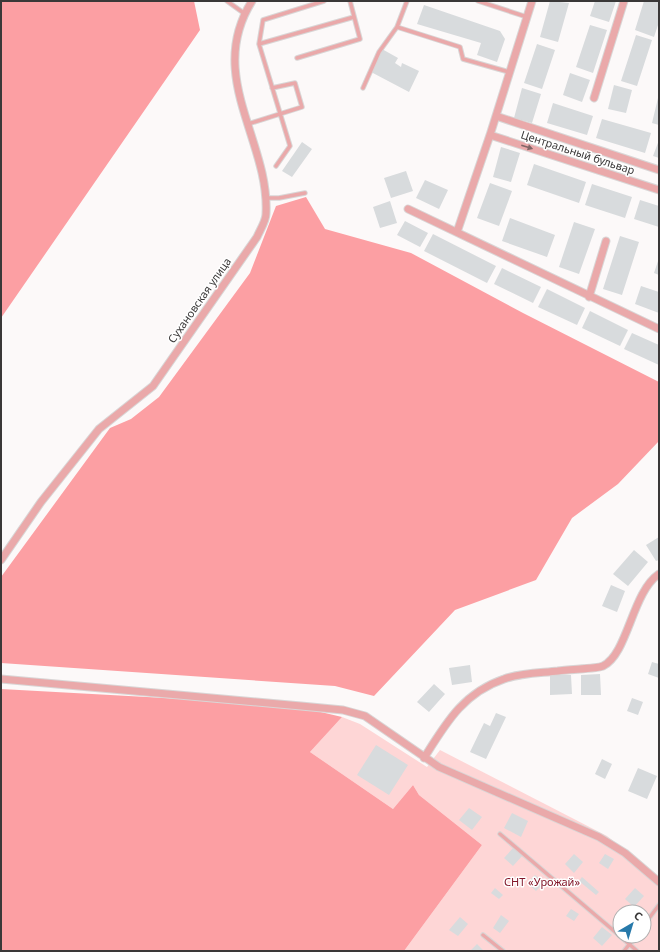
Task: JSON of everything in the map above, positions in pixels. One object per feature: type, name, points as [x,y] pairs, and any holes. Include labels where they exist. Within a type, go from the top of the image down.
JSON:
[{"type":"street","name":"Сухановская улица","points":[[1,560],[41,502],[99,429],[153,386],[257,237],[266,216],[265,198],[261,174],[236,85],[235,71],[237,39],[245,14],[252,1]]},
{"type":"street","points":[[457,232],[490,135],[532,1]]},
{"type":"street","points":[[594,98],[624,1]]},
{"type":"street","name":"Центральный бульвар","points":[[496,116],[659,170]]},
{"type":"street","name":"Центральный бульвар","points":[[490,135],[659,190]]},
{"type":"street","points":[[408,209],[659,330]]},
{"type":"street","points":[[590,297],[606,241]]},
{"type":"street","points":[[424,758],[442,730],[464,701],[483,688],[505,678],[603,666],[616,655],[638,604],[652,579],[659,574]]},
{"type":"street","points":[[1,679],[191,695],[343,710],[368,717],[424,758],[439,767],[599,837],[624,853],[659,882]]},
{"type":"lane","points":[[227,1],[245,14]]},
{"type":"lane","points":[[276,166],[290,146],[279,114],[259,44],[263,20],[324,1]]},
{"type":"lane","points":[[297,58],[360,39],[350,1]]},
{"type":"lane","points":[[363,88],[379,52],[397,27],[407,1]]},
{"type":"lane","points":[[478,1],[527,17]]},
{"type":"lane","points":[[259,44],[354,17]]},
{"type":"lane","points":[[397,27],[460,47],[463,59],[510,72]]},
{"type":"lane","points":[[247,124],[302,107],[295,83],[272,88]]},
{"type":"lane","points":[[265,198],[279,198],[305,193]]},
{"type":"lane","points":[[500,834],[612,929]]},
{"type":"lane","points":[[652,914],[659,905]]},
{"type":"lane","points":[[483,935],[503,951]]},
{"type":"lane","points":[[624,951],[630,944],[637,951]]},
{"type":"green space","name":"СНТ «Урожай»","points":[[342,717],[360,724],[427,767],[440,750],[607,836],[659,877],[659,951],[404,951],[482,845],[419,795],[413,785],[393,809],[310,752]]},
{"type":"shaded area","points":[[1,1],[194,1],[200,30],[1,318]]},
{"type":"shaded area","points":[[306,197],[325,229],[411,253],[523,313],[659,382],[659,441],[618,484],[572,518],[536,580],[455,610],[374,696],[335,686],[1,663],[1,577],[110,428],[131,419],[159,397],[250,273],[276,206]]},
{"type":"shaded area","points":[[1,689],[291,705],[342,717],[310,752],[393,809],[413,785],[419,795],[482,845],[404,951],[1,951]]},
{"type":"building","points":[[550,1],[569,3],[558,42],[540,37]]},
{"type":"building","points":[[595,1],[616,1],[609,22],[590,16]]},
{"type":"building","points":[[644,1],[659,1],[659,22],[654,37],[635,30]]},
{"type":"building","points":[[424,5],[500,31],[505,39],[497,62],[477,55],[481,43],[417,24]]},
{"type":"building","points":[[590,25],[607,30],[593,73],[576,67]]},
{"type":"building","points":[[636,35],[652,40],[637,86],[621,81]]},
{"type":"building","points":[[537,44],[555,50],[542,89],[524,83]]},
{"type":"building","points":[[382,49],[398,58],[395,63],[401,67],[402,63],[419,71],[409,92],[371,72]]},
{"type":"building","points":[[570,73],[590,80],[582,102],[563,95]]},
{"type":"building","points":[[614,85],[632,90],[626,113],[608,109]]},
{"type":"building","points":[[522,88],[541,94],[532,123],[514,118]]},
{"type":"building","points":[[659,98],[659,125],[652,123]]},
{"type":"building","points":[[553,103],[593,116],[587,135],[547,123]]},
{"type":"building","points":[[602,119],[651,133],[645,153],[596,138]]},
{"type":"building","points":[[659,140],[659,158],[653,156]]},
{"type":"building","points":[[302,142],[312,149],[292,177],[282,171]]},
{"type":"building","points":[[501,147],[520,153],[511,182],[493,177]]},
{"type":"building","points":[[534,164],[586,182],[579,203],[527,185]]},
{"type":"building","points":[[406,171],[413,191],[391,198],[384,178]]},
{"type":"building","points":[[425,180],[448,190],[439,209],[416,198]]},
{"type":"building","points":[[490,183],[512,191],[499,226],[477,218]]},
{"type":"building","points":[[592,184],[632,197],[625,218],[585,205]]},
{"type":"building","points":[[640,200],[659,206],[659,227],[634,219]]},
{"type":"building","points":[[390,201],[397,223],[380,228],[373,207]]},
{"type":"building","points":[[510,218],[555,235],[547,257],[502,241]]},
{"type":"building","points":[[405,221],[428,233],[420,247],[397,235]]},
{"type":"building","points":[[574,222],[595,229],[579,274],[559,267]]},
{"type":"building","points":[[433,234],[496,266],[487,283],[424,251]]},
{"type":"building","points":[[620,236],[639,242],[622,295],[603,289]]},
{"type":"building","points":[[659,258],[659,275],[654,273]]},
{"type":"building","points":[[502,268],[541,287],[533,303],[494,284]]},
{"type":"building","points":[[641,286],[659,292],[659,313],[635,304]]},
{"type":"building","points":[[547,289],[585,308],[577,325],[538,307]]},
{"type":"building","points":[[590,311],[628,330],[620,346],[582,328]]},
{"type":"building","points":[[632,333],[659,345],[659,365],[624,349]]},
{"type":"building","points":[[659,537],[659,560],[656,561],[646,545]]},
{"type":"building","points":[[634,550],[648,562],[628,586],[613,574]]},
{"type":"building","points":[[611,585],[625,591],[617,612],[602,606]]},
{"type":"building","points":[[652,662],[659,664],[659,678],[648,674]]},
{"type":"building","points":[[470,665],[472,682],[452,685],[449,668]]},
{"type":"building","points":[[600,674],[601,695],[581,695],[581,675]]},
{"type":"building","points":[[550,675],[571,675],[572,694],[550,695]]},
{"type":"building","points":[[434,684],[445,694],[429,712],[417,702]]},
{"type":"building","points":[[632,698],[643,702],[638,715],[627,711]]},
{"type":"building","points":[[496,713],[506,717],[486,759],[470,752],[484,723],[490,726]]},
{"type":"building","points":[[376,745],[408,765],[389,795],[357,775]]},
{"type":"building","points":[[602,759],[612,764],[605,779],[595,774]]},
{"type":"building","points":[[638,768],[657,776],[647,799],[628,791]]},
{"type":"building","points":[[469,808],[482,817],[472,830],[459,820]]},
{"type":"building","points":[[512,813],[528,821],[521,837],[504,828]]},
{"type":"building","points":[[514,847],[523,855],[513,866],[504,858]]},
{"type":"building","points":[[574,854],[583,862],[574,873],[565,864]]},
{"type":"building","points":[[605,854],[614,859],[608,869],[599,863]]},
{"type":"building","points":[[535,875],[544,883],[536,891],[527,883]]},
{"type":"building","points":[[582,877],[599,892],[596,895],[579,881]]},
{"type":"building","points":[[495,888],[503,895],[499,899],[491,893]]},
{"type":"building","points":[[635,888],[644,896],[637,904],[631,904],[625,899]]},
{"type":"building","points":[[571,909],[579,914],[574,921],[566,916]]},
{"type":"building","points":[[501,915],[509,921],[500,933],[493,928]]},
{"type":"building","points":[[460,917],[468,924],[458,936],[449,930]]},
{"type":"building","points":[[602,927],[612,935],[602,946],[593,938]]},
{"type":"building","points":[[477,944],[484,951],[470,951]]}]
